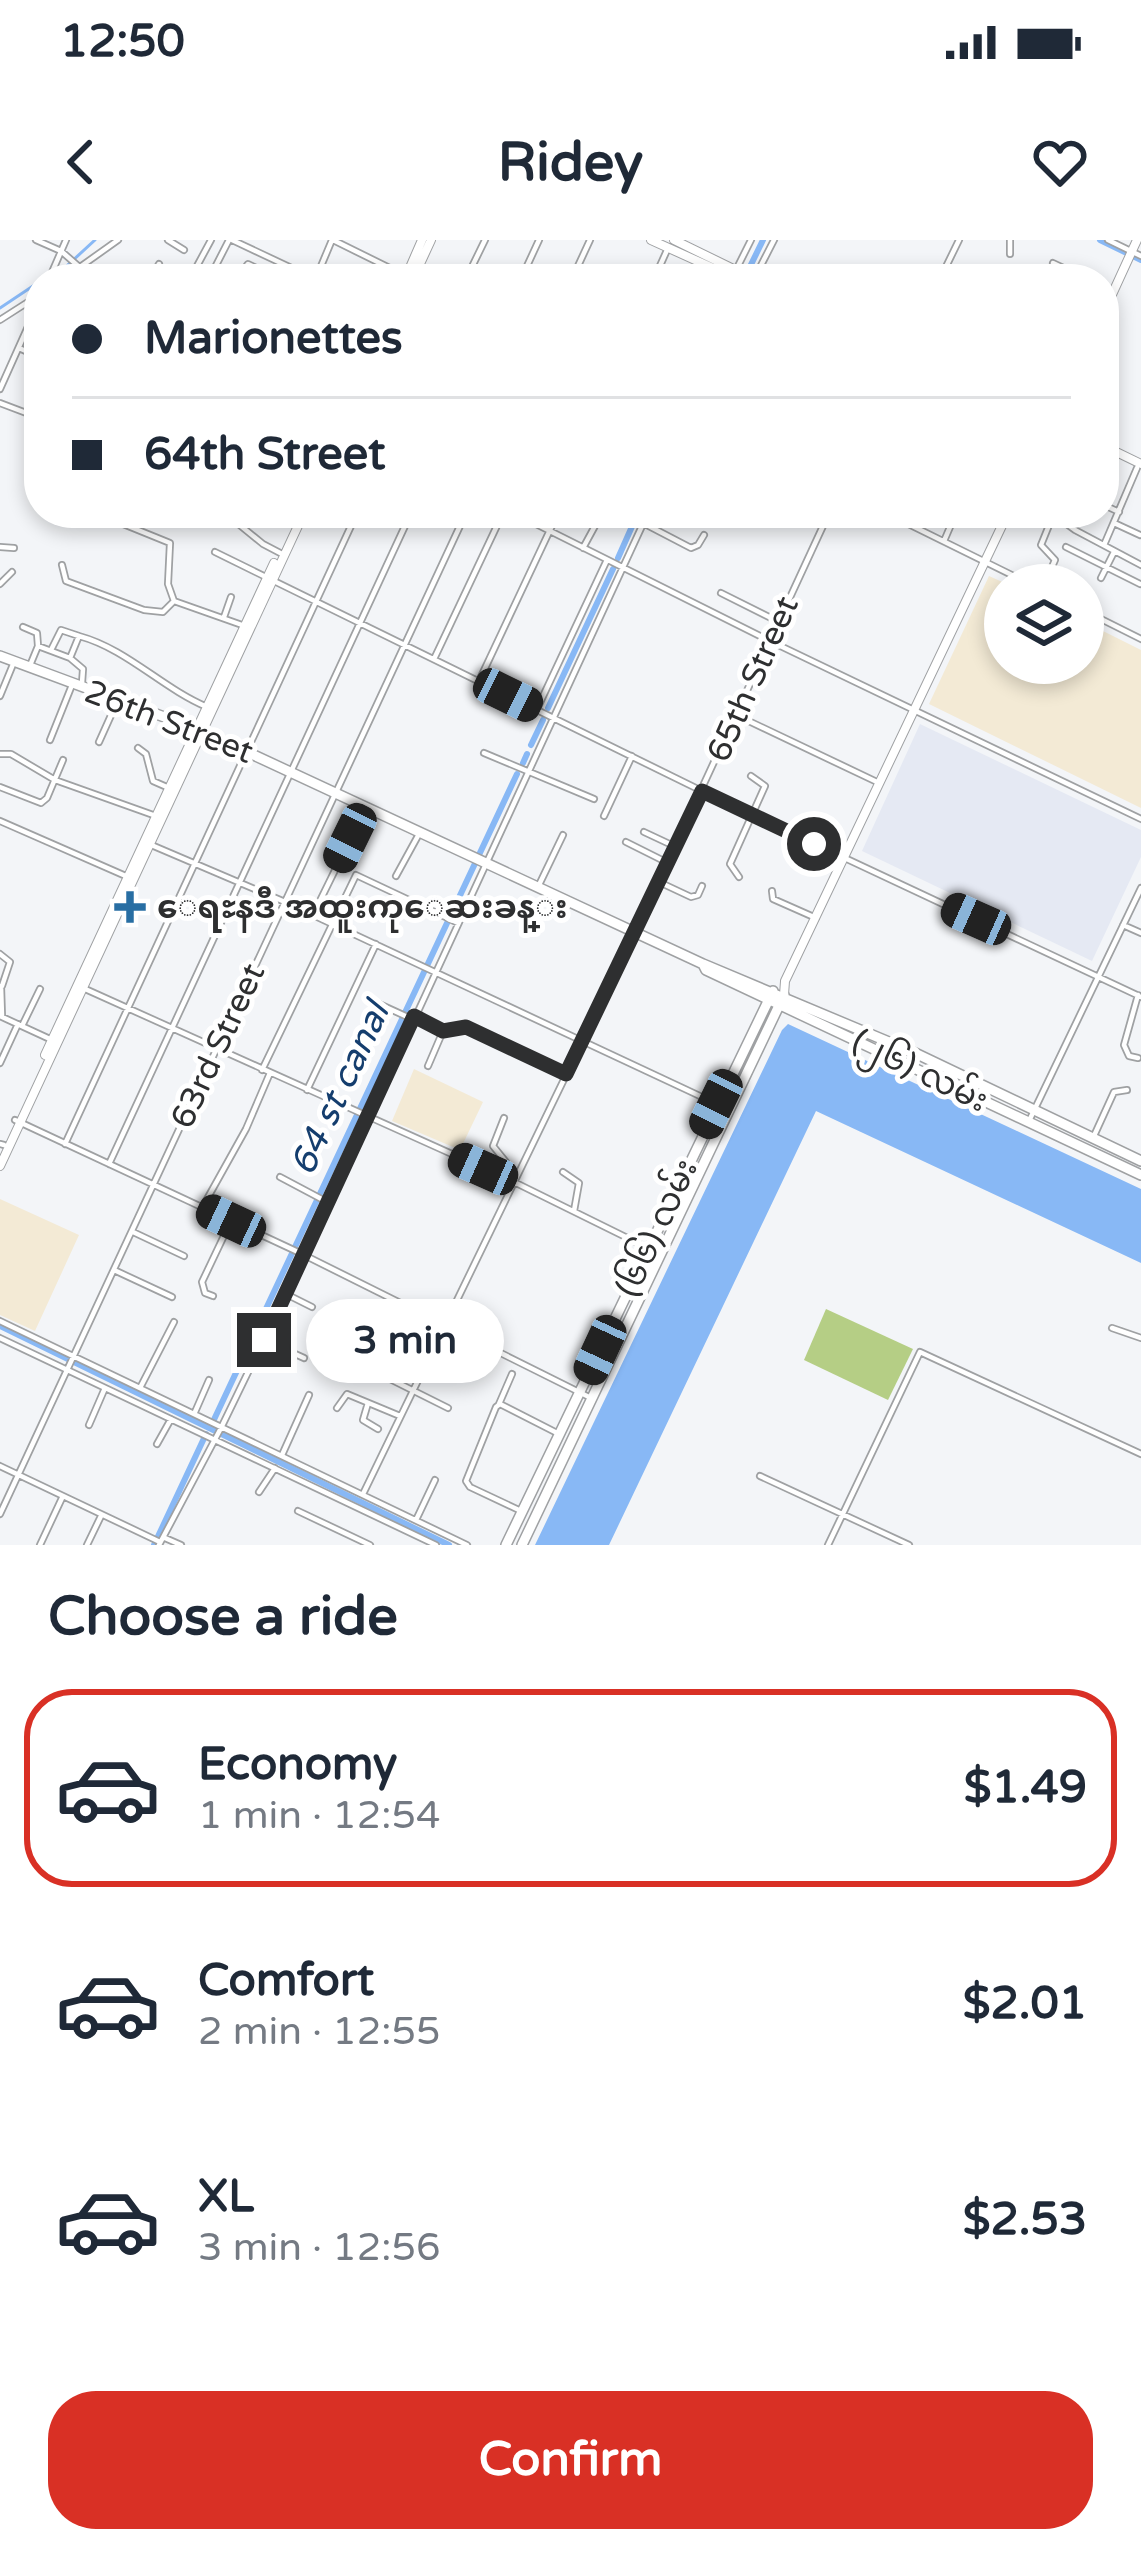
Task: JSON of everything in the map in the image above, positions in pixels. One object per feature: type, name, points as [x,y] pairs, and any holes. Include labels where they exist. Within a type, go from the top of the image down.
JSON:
[{"type":"main road","points":[[651,240],[718,264]]},
{"type":"main road","points":[[1132,256],[1137,240]]},
{"type":"main road","points":[[147,843],[294,528]]},
{"type":"main road","name":"(၆၆) လမ်း","points":[[522,1545],[648,1248],[845,859],[1001,528]]},
{"type":"main road","name":"26th Street","points":[[0,656],[199,730],[336,792]]},
{"type":"main road","points":[[0,1166],[199,730]]},
{"type":"main road","name":"(၂၆) လမ်း","points":[[336,792],[703,964],[706,970],[1034,1110],[1141,1161]]},
{"type":"main road","name":"(၂၆) လမ်း","points":[[776,997],[1141,1175]]},
{"type":"main road","name":"(၆၆) လမ်း","points":[[506,1545],[559,1434],[660,1254],[722,1107]]},
{"type":"main road","points":[[1,1147],[17,1122]]},
{"type":"street","points":[[36,240],[77,264]]},
{"type":"street","points":[[54,264],[66,240]]},
{"type":"street","points":[[80,264],[118,240]]},
{"type":"street","points":[[168,240],[184,250]]},
{"type":"street","points":[[231,240],[284,264]]},
{"type":"street","points":[[332,240],[380,264]]},
{"type":"street","points":[[755,264],[774,240]]},
{"type":"street","points":[[1010,240],[1010,254]]},
{"type":"street","points":[[1108,240],[1132,256]]},
{"type":"street","points":[[0,388],[24,336]]},
{"type":"street","points":[[19,348],[24,350]]},
{"type":"street","points":[[1119,512],[1140,467]]},
{"type":"street","points":[[133,528],[170,543],[169,584],[174,601]]},
{"type":"street","points":[[246,528],[282,554]]},
{"type":"street","points":[[65,1144],[350,528]]},
{"type":"street","points":[[109,1164],[404,528]]},
{"type":"street","name":"63rd Street","points":[[0,1514],[459,528]]},
{"type":"street","points":[[434,659],[496,528]]},
{"type":"street","points":[[543,528],[1141,819]]},
{"type":"street","points":[[479,681],[550,528]]},
{"type":"street","points":[[583,548],[594,528]]},
{"type":"street","points":[[158,1541],[286,1294],[299,1252],[546,714],[615,565],[640,528]]},
{"type":"street","points":[[653,528],[691,548],[704,535]]},
{"type":"street","name":"65th Street","points":[[363,1494],[676,847],[822,528]]},
{"type":"street","points":[[916,528],[989,564]]},
{"type":"street","points":[[944,542],[950,528]]},
{"type":"street","points":[[1048,528],[1041,545],[1055,560],[1053,564]]},
{"type":"street","points":[[1077,528],[1141,565]]},
{"type":"street","points":[[1104,545],[1112,528]]},
{"type":"street","points":[[1066,547],[1140,584]]},
{"type":"street","points":[[0,548],[14,548]]},
{"type":"street","points":[[1104,571],[1114,551]]},
{"type":"street","points":[[215,552],[702,791],[1140,996],[1124,1045],[1129,1055],[1138,1058]]},
{"type":"street","points":[[62,565],[66,581],[144,610],[163,612],[174,601]]},
{"type":"street","points":[[546,714],[615,565]]},
{"type":"street","points":[[0,584],[12,572]]},
{"type":"street","points":[[721,593],[779,622]]},
{"type":"street","points":[[224,617],[232,598]]},
{"type":"street","points":[[174,601],[247,627]]},
{"type":"street","points":[[1104,620],[1141,639]]},
{"type":"street","points":[[23,627],[37,634],[38,646],[29,668]]},
{"type":"street","points":[[51,650],[61,630],[79,636],[122,655],[177,694],[210,708]]},
{"type":"street","points":[[70,658],[79,636]]},
{"type":"street","points":[[38,646],[70,658],[82,669],[50,740]]},
{"type":"street","points":[[0,696],[14,662]]},
{"type":"street","points":[[99,742],[117,701]]},
{"type":"street","points":[[736,716],[880,783]]},
{"type":"street","points":[[138,748],[146,754],[153,781],[169,788]]},
{"type":"street","points":[[484,753],[594,800]]},
{"type":"street","points":[[0,754],[11,754],[55,780],[156,816]]},
{"type":"street","points":[[604,816],[632,756]]},
{"type":"street","points":[[0,787],[41,803],[63,760]]},
{"type":"street","points":[[739,877],[730,864],[765,786],[751,776]]},
{"type":"street","points":[[313,915],[366,806]]},
{"type":"street","points":[[0,821],[130,878]]},
{"type":"street","points":[[396,877],[420,831]]},
{"type":"street","points":[[644,832],[676,847]]},
{"type":"street","points":[[538,887],[563,835]]},
{"type":"street","points":[[626,842],[668,863]]},
{"type":"street","points":[[147,843],[430,968],[722,1107]]},
{"type":"street","points":[[202,1208],[246,1129],[266,1072],[358,874],[453,920]]},
{"type":"street","points":[[659,882],[691,897],[698,896],[703,886]]},
{"type":"street","points":[[1028,1123],[1141,888]]},
{"type":"street","points":[[772,891],[773,899],[816,918]]},
{"type":"street","points":[[1123,925],[1141,933]]},
{"type":"street","points":[[307,1090],[376,944]]},
{"type":"street","points":[[0,954],[8,958],[10,971],[1,986],[1,1016],[54,1041]]},
{"type":"street","points":[[80,986],[514,1182],[660,1254]]},
{"type":"street","points":[[0,1063],[40,988]]},
{"type":"street","points":[[380,1004],[443,1031],[466,1027],[566,1074]]},
{"type":"street","points":[[428,1066],[443,1031]]},
{"type":"street","points":[[1093,1138],[1114,1092],[1127,1090]]},
{"type":"street","points":[[502,1177],[506,1162],[493,1146],[504,1118]]},
{"type":"street","points":[[17,1122],[299,1252],[585,1395]]},
{"type":"street","points":[[563,1172],[579,1183],[574,1211]]},
{"type":"street","points":[[280,1177],[324,1200]]},
{"type":"street","points":[[213,1296],[205,1293],[202,1282],[231,1221]]},
{"type":"street","points":[[133,1232],[184,1256]]},
{"type":"street","points":[[114,1270],[172,1297]]},
{"type":"street","points":[[286,1294],[312,1307]]},
{"type":"street","points":[[0,1321],[71,1362],[105,1388],[436,1545]]},
{"type":"street","points":[[141,1386],[174,1322]]},
{"type":"street","points":[[1112,1328],[1141,1337]]},
{"type":"street","points":[[0,1338],[141,1386],[467,1545]]},
{"type":"street","points":[[264,1340],[304,1358]]},
{"type":"street","points":[[434,1346],[455,1356]]},
{"type":"street","points":[[828,1545],[920,1352],[1141,1454]]},
{"type":"street","points":[[366,1367],[448,1408]]},
{"type":"street","points":[[512,1374],[478,1443],[466,1481],[522,1512]]},
{"type":"street","points":[[195,1412],[209,1380]]},
{"type":"street","points":[[89,1425],[105,1388]]},
{"type":"street","points":[[337,1408],[345,1394],[400,1416]]},
{"type":"street","points":[[282,1455],[310,1395]]},
{"type":"street","points":[[368,1403],[363,1420],[378,1429]]},
{"type":"street","points":[[499,1404],[559,1434]]},
{"type":"street","points":[[158,1444],[171,1419]]},
{"type":"street","points":[[0,1466],[158,1541],[181,1545]]},
{"type":"street","points":[[259,1492],[275,1468]]},
{"type":"street","points":[[760,1476],[908,1545]]},
{"type":"street","points":[[416,1520],[435,1480]]},
{"type":"street","points":[[40,1545],[62,1498]]},
{"type":"street","points":[[298,1510],[370,1545]]},
{"type":"street","points":[[87,1545],[101,1516]]},
{"type":"street","points":[[344,1545],[349,1534]]},
{"type":"shaded area","points":[[984,587],[984,684],[1104,684],[1104,632],[1141,650],[1141,808],[929,704]]},
{"type":"shaded area","points":[[920,724],[1141,830],[1141,857],[1092,961],[862,851]]},
{"type":"shaded area","points":[[414,1069],[483,1102],[460,1150],[392,1121]]},
{"type":"shaded area","points":[[0,1199],[79,1235],[35,1331],[0,1315]]},
{"type":"green space","points":[[826,1309],[913,1349],[888,1400],[804,1360]]},
{"type":"water","points":[[788,1024],[1141,1189],[1141,1263],[816,1111],[609,1545],[535,1545],[782,1030]]},
{"type":"waterway","points":[[69,264],[95,240]]},
{"type":"waterway","points":[[751,264],[763,240]]},
{"type":"waterway","points":[[1100,240],[1141,260]]},
{"type":"waterway","points":[[0,308],[24,292]]},
{"type":"waterway","points":[[618,558],[631,528]]},
{"type":"waterway","points":[[548,708],[613,569]]},
{"type":"waterway","points":[[531,745],[543,720]]},
{"type":"waterway","points":[[523,763],[527,754]]},
{"type":"waterway","name":"64 st canal","points":[[211,1426],[517,774]]},
{"type":"waterway","points":[[0,1326],[449,1545]]},
{"type":"waterway","name":"64 st canal","points":[[154,1545],[206,1434]]},
{"type":"place","name":"ေရႊနဒီ အထူးကုေဆးခန္း","points":[[130,907]]},
{"type":"route","points":[[264,1340],[414,1016],[443,1031],[466,1027],[566,1074],[702,791],[814,844]]}]
